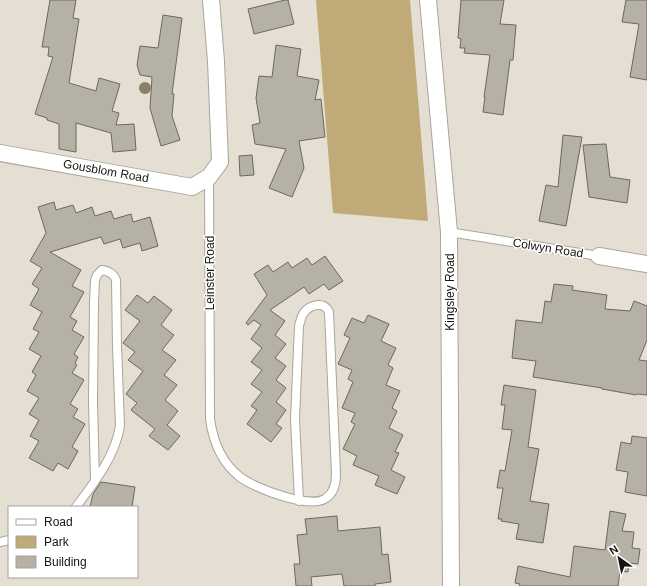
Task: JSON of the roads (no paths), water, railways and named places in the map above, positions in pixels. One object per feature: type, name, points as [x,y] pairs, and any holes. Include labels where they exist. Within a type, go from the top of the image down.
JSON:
[{"type":"street","points":[[209,177],[220,162],[216,61],[211,0]]},
{"type":"street","name":"Kingsley Road","points":[[428,0],[449,232],[451,586]]},
{"type":"street","name":"Gousblom Road","points":[[0,153],[192,187],[209,177]]},
{"type":"street","name":"Colwyn Road","points":[[599,256],[647,264]]},
{"type":"lane","name":"Leinster Road","points":[[209,177],[210,411],[212,432],[215,443],[227,463],[240,478],[264,490],[299,501],[317,501],[326,499],[332,492],[335,483],[336,474],[329,312],[327,308],[319,305],[308,309],[301,318],[299,326],[295,419],[299,501]]},
{"type":"lane","name":"Colwyn Road","points":[[449,232],[599,256]]},
{"type":"lane","points":[[77,506],[106,463],[114,449],[120,426],[116,280],[111,273],[102,270],[97,275],[95,280],[94,303],[95,479]]}]
